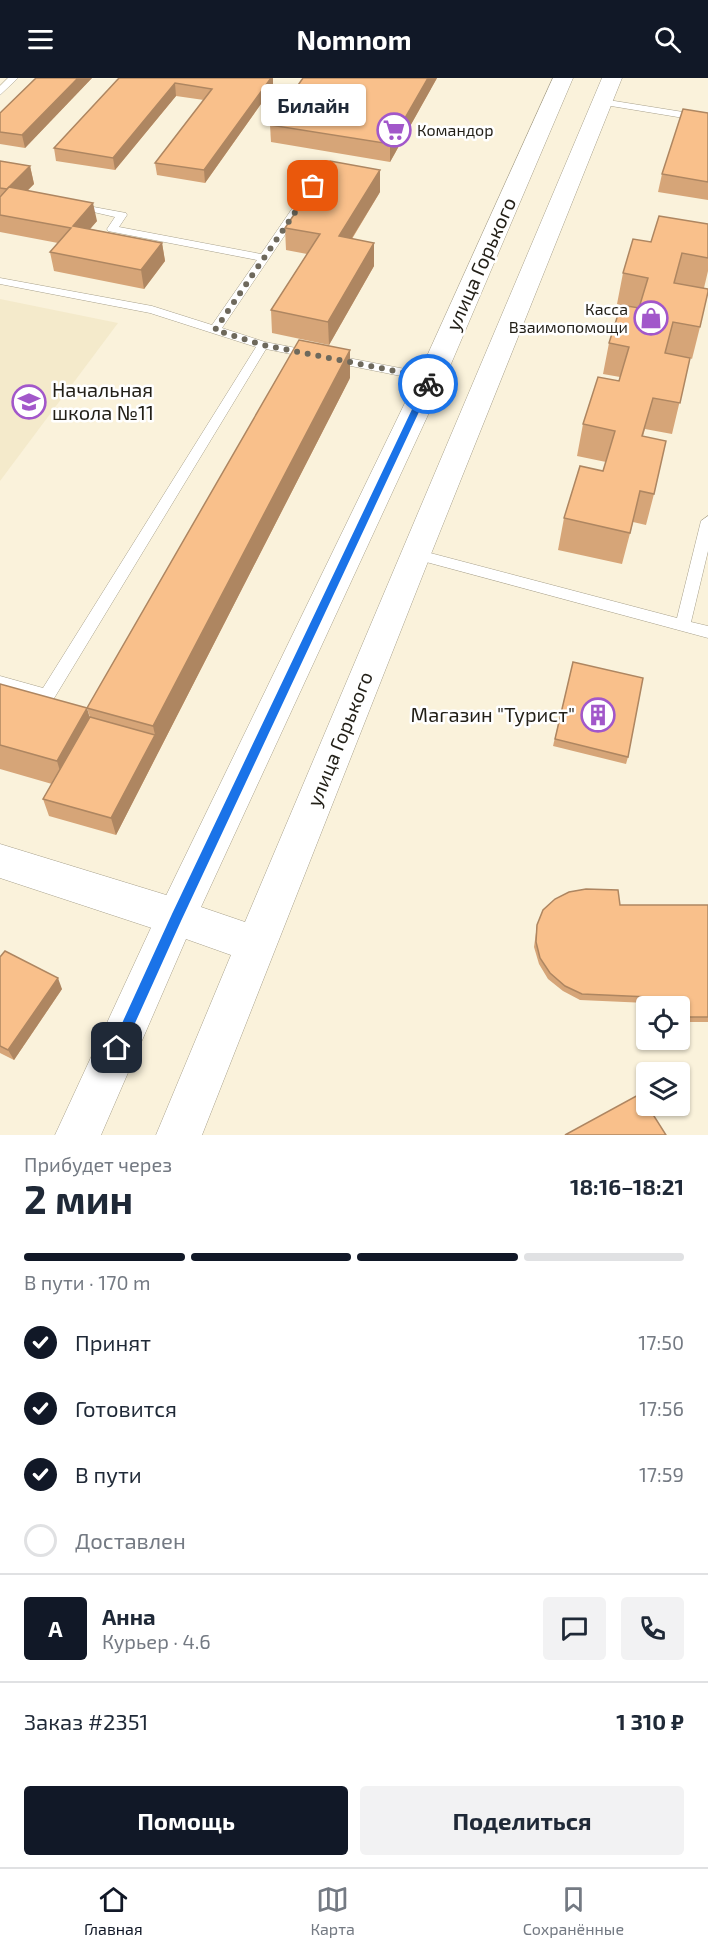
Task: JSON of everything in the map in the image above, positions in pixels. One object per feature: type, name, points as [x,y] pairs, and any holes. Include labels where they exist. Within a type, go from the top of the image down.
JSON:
[{"type":"main road","name":"улица Горького","points":[[78,1135],[176,917],[431,378],[563,78]]},
{"type":"main road","name":"улица Горького","points":[[179,1135],[415,554],[607,90]]},
{"type":"main road","points":[[0,861],[256,945]]},
{"type":"lane","points":[[0,92],[13,78]]},
{"type":"lane","points":[[607,90],[708,119]]},
{"type":"lane","points":[[215,330],[313,186]]},
{"type":"lane","points":[[60,202],[122,215],[112,230],[264,258]]},
{"type":"lane","points":[[0,281],[152,310],[263,345],[431,378]]},
{"type":"lane","points":[[0,682],[47,695],[263,345]]},
{"type":"lane","points":[[683,624],[708,521]]},
{"type":"lane","points":[[415,554],[708,632]]},
{"type":"shaded area","name":"Начальная школа №11","points":[[0,299],[118,323],[0,481]]},
{"type":"building","points":[[36,78],[78,78],[22,135],[0,132],[0,113]]},
{"type":"building","points":[[119,78],[271,78],[204,170],[155,163],[212,89],[175,83],[113,158],[54,148]]},
{"type":"building","points":[[303,78],[428,78],[390,144],[270,125]]},
{"type":"building","points":[[683,109],[708,113],[708,182],[662,174]]},
{"type":"building","points":[[0,161],[30,166],[7,189],[0,188]]},
{"type":"building","points":[[330,161],[380,170],[339,236],[374,243],[328,322],[271,310],[320,234],[285,228]]},
{"type":"building","points":[[9,187],[93,203],[73,226],[162,243],[141,270],[50,252],[71,228],[0,215],[0,197]]},
{"type":"building","points":[[659,216],[708,224],[708,258],[682,253],[674,283],[708,289],[708,292],[700,327],[673,322],[665,353],[690,358],[680,403],[653,398],[642,436],[666,441],[654,494],[640,491],[630,533],[564,518],[580,466],[603,471],[615,431],[583,424],[598,377],[619,381],[629,347],[609,343],[621,305],[639,308],[648,278],[623,273],[633,239],[651,242]]},
{"type":"building","points":[[299,340],[350,350],[153,726],[87,708]]},
{"type":"building","name":"Магазин \"Турист\"","points":[[573,662],[643,678],[628,757],[555,739]]},
{"type":"building","points":[[0,684],[87,708],[57,761],[0,745]]},
{"type":"building","points":[[90,717],[155,735],[111,818],[43,799]]},
{"type":"building","points":[[586,889],[618,890],[620,905],[708,905],[708,1017],[690,1017],[690,996],[582,994],[565,986],[550,973],[540,958],[536,942],[537,925],[543,910],[555,899],[569,892]]},
{"type":"building","points":[[5,951],[58,978],[8,1050],[0,1046],[0,957]]},
{"type":"building","points":[[636,1096],[636,1116],[654,1116],[666,1135],[565,1135]]},
{"type":"way so far","points":[[313,186],[215,330],[263,345],[431,378],[428,384]]},
{"type":"place","name":"Командор","points":[[394,130]]},
{"type":"place","name":"Билайн","points":[[313,186]]},
{"type":"place","name":"Касса Взаимопомощи","points":[[651,318]]},
{"type":"place","name":"Начальная школа №11","points":[[29,402]]},
{"type":"place","name":"Магазин \"Турист\"","points":[[598,715]]},
{"type":"route","points":[[117,1048],[176,917],[428,384]]}]
